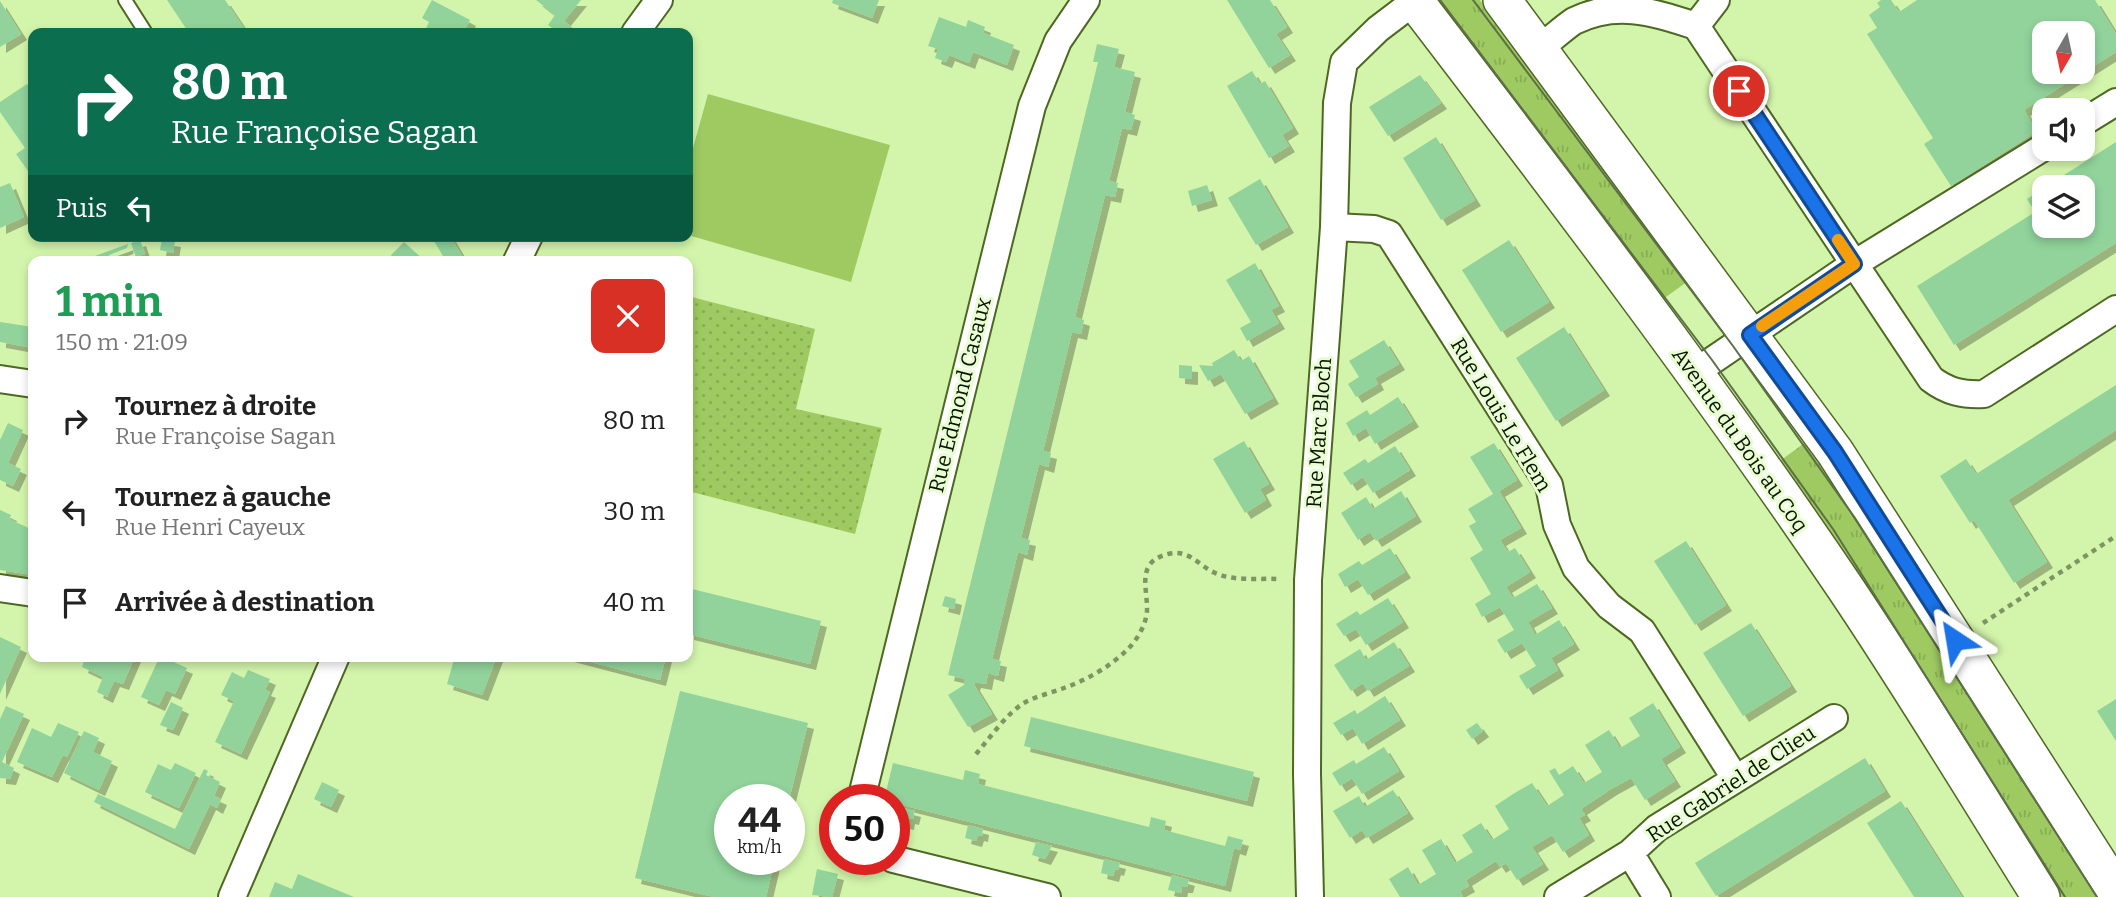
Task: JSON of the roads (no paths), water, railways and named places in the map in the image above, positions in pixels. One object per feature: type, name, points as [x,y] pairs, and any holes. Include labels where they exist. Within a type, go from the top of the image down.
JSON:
[{"type":"main road","points":[[1502,0],[1835,452],[2116,891]]},
{"type":"main road","name":"Avenue du Bois au Coq","points":[[1414,1],[1694,373],[1844,587],[2041,897]]},
{"type":"street","points":[[639,28],[659,0]]},
{"type":"street","name":"Rue Edmond Casaux","points":[[865,784],[1032,106],[1058,41],[1086,0]]},
{"type":"street","points":[[1696,26],[1716,0]]},
{"type":"street","name":"Rue Marc Bloch","points":[[1310,897],[1307,774],[1308,580],[1334,227],[1337,103],[1344,62],[1378,29],[1414,1]]},
{"type":"street","points":[[1539,48],[1575,20],[1610,6],[1637,8],[1696,26],[1931,379],[1945,390],[1966,395],[1984,394],[2116,309]]},
{"type":"street","points":[[2095,115],[2116,102]]},
{"type":"street","points":[[1694,373],[1854,264],[2032,154]]},
{"type":"street","name":"Rue Louis Le Flem","points":[[1334,227],[1374,229],[1390,234],[1549,485],[1557,525],[1576,568],[1609,606],[1642,631],[1735,778]]},
{"type":"street","points":[[0,379],[28,383]]},
{"type":"street","points":[[0,588],[28,592]]},
{"type":"street","points":[[232,897],[333,662]]},
{"type":"street","name":"Rue Gabriel de Clieu","points":[[1558,897],[1630,853],[1657,828],[1834,718]]},
{"type":"street","name":"Rue Gabriel de Clieu","points":[[1630,853],[1657,897]]},
{"type":"street","points":[[910,864],[999,891],[1047,897]]},
{"type":"lane","points":[[125,0],[143,28]]},
{"type":"tram line","points":[[1440,0],[1712,360],[1833,529],[2065,897]]},
{"type":"tram line","points":[[1473,0],[1733,346],[1855,518],[2097,897]]}]
